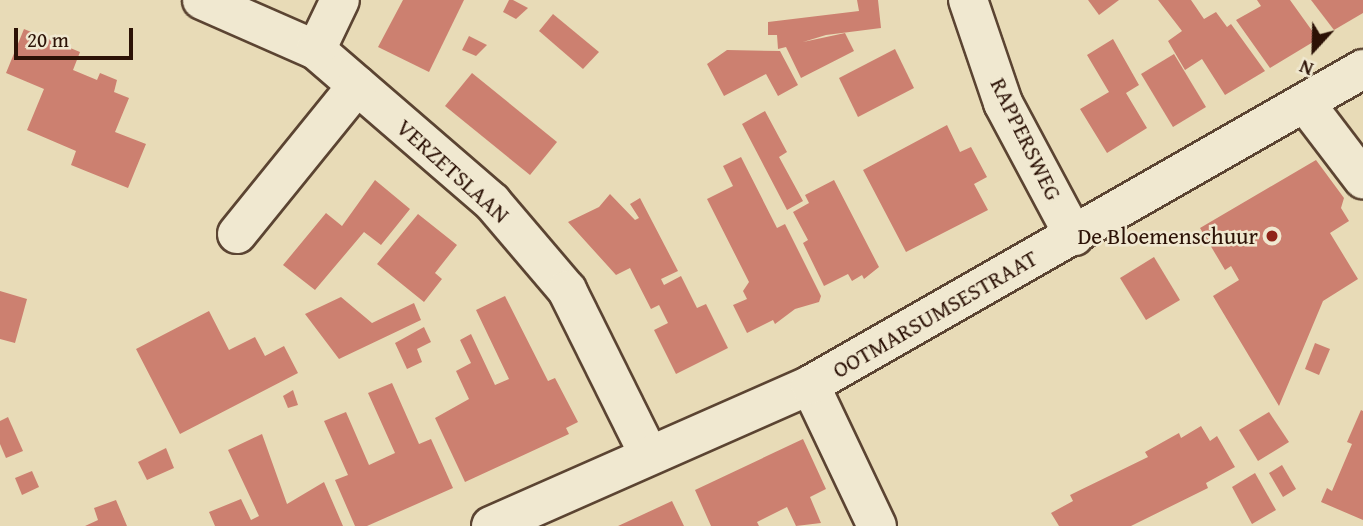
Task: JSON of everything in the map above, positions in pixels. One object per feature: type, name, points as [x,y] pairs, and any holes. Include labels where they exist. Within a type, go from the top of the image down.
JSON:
[{"type":"street","name":"VERZETSLAAN","points":[[202,0],[316,50],[492,202],[567,290],[649,456]]},
{"type":"street","points":[[316,50],[340,0]]},
{"type":"street","name":"RAPPERSWEG","points":[[968,0],[1003,103],[1074,236]]},
{"type":"street","name":"OOTMARSUMSESTRAAT","points":[[491,526],[810,385],[1363,69]]},
{"type":"street","points":[[236,233],[357,86]]},
{"type":"street","points":[[1305,103],[1363,179]]},
{"type":"street","points":[[810,385],[877,526]]},
{"type":"building","points":[[403,0],[464,0],[429,72],[378,47]]},
{"type":"building","points":[[509,0],[528,8],[516,19],[503,12]]},
{"type":"building","points":[[857,0],[878,0],[881,28],[826,35],[803,42],[845,33],[854,51],[801,78],[786,47],[778,49],[777,35],[768,35],[768,22],[859,11]]},
{"type":"building","points":[[1088,0],[1119,0],[1099,15]]},
{"type":"building","points":[[1158,0],[1191,0],[1204,19],[1216,12],[1227,27],[1231,24],[1265,71],[1225,95],[1202,59],[1185,70],[1168,41],[1182,31]]},
{"type":"building","points":[[1257,0],[1290,0],[1318,39],[1270,68],[1236,20],[1261,6]]},
{"type":"building","points":[[1311,0],[1363,0],[1363,13],[1334,30]]},
{"type":"building","points":[[553,14],[599,52],[583,69],[539,31]]},
{"type":"building","points":[[24,29],[80,52],[73,70],[97,80],[100,73],[117,80],[114,92],[129,98],[115,132],[146,144],[128,188],[71,165],[76,151],[27,130],[44,89],[6,73]]},
{"type":"building","points":[[469,36],[487,45],[476,56],[462,50]]},
{"type":"building","points":[[1113,39],[1139,85],[1126,93],[1147,128],[1107,153],[1080,109],[1109,92],[1087,55]]},
{"type":"building","points":[[895,49],[914,88],[858,117],[839,78]]},
{"type":"building","points":[[727,50],[780,51],[798,85],[778,96],[766,74],[724,96],[707,64]]},
{"type":"building","points":[[1174,54],[1206,107],[1173,127],[1141,74]]},
{"type":"building","points":[[472,73],[557,142],[530,175],[445,106]]},
{"type":"building","points":[[765,111],[787,152],[779,157],[803,201],[787,210],[742,124]]},
{"type":"building","points":[[947,125],[960,152],[971,147],[987,177],[974,184],[988,210],[906,252],[863,170]]},
{"type":"building","points":[[741,157],[777,228],[785,224],[821,296],[819,302],[795,309],[775,324],[773,320],[747,333],[733,305],[747,299],[743,291],[749,282],[707,199],[733,186],[723,166]]},
{"type":"building","points":[[1316,160],[1344,198],[1341,208],[1349,221],[1330,233],[1358,279],[1323,301],[1279,406],[1213,296],[1239,280],[1231,266],[1225,270],[1200,228]]},
{"type":"building","points":[[375,180],[410,209],[381,245],[364,232],[315,290],[283,265],[326,213],[342,226]]},
{"type":"building","points":[[834,180],[879,267],[864,279],[862,275],[852,281],[848,274],[824,286],[803,243],[808,240],[793,212],[809,203],[805,195]]},
{"type":"building","points":[[610,194],[635,220],[639,218],[630,204],[640,198],[678,271],[661,279],[664,285],[681,276],[697,308],[706,304],[728,348],[676,374],[654,330],[668,323],[659,305],[651,309],[630,268],[616,275],[568,222],[599,207]]},
{"type":"building","points":[[418,214],[457,245],[435,273],[442,279],[424,302],[377,264]]},
{"type":"building","points":[[1154,257],[1180,300],[1146,320],[1120,278]]},
{"type":"building","points":[[0,291],[27,299],[15,343],[0,339]]},
{"type":"building","points":[[505,296],[548,381],[555,378],[578,422],[566,428],[569,434],[465,482],[435,418],[469,399],[456,371],[471,363],[460,340],[471,334],[495,385],[509,379],[476,310]]},
{"type":"building","points":[[341,297],[372,323],[414,303],[421,320],[339,359],[305,314]]},
{"type":"building","points":[[209,311],[229,350],[255,337],[265,356],[284,346],[298,373],[180,434],[136,349]]},
{"type":"building","points":[[424,327],[431,342],[417,349],[422,362],[407,369],[395,343]]},
{"type":"building","points":[[1315,343],[1330,349],[1319,375],[1305,369]]},
{"type":"building","points":[[392,383],[419,444],[431,439],[453,488],[367,526],[355,526],[335,480],[348,475],[324,421],[346,412],[369,465],[395,453],[368,393]]},
{"type":"building","points":[[293,390],[298,405],[288,408],[283,396]]},
{"type":"building","points":[[1361,410],[1363,520],[1321,502],[1327,488],[1332,491],[1352,444],[1347,442]]},
{"type":"building","points":[[1269,412],[1289,442],[1258,461],[1239,430]]},
{"type":"building","points":[[8,417],[23,451],[6,458],[0,444],[0,421]]},
{"type":"building","points":[[1201,426],[1210,441],[1217,436],[1235,467],[1206,483],[1208,488],[1131,526],[1059,526],[1051,513],[1073,501],[1070,495],[1148,457],[1145,452],[1179,433],[1181,438]]},
{"type":"building","points":[[262,434],[287,504],[324,482],[343,526],[215,526],[209,512],[241,499],[251,520],[259,516],[228,450]]},
{"type":"building","points":[[803,439],[826,489],[810,497],[821,523],[796,526],[787,507],[757,522],[759,526],[711,526],[695,490]]},
{"type":"building","points":[[166,448],[174,468],[147,480],[138,462]]},
{"type":"building","points":[[1282,465],[1296,489],[1283,497],[1269,473]]},
{"type":"building","points":[[32,471],[39,487],[22,495],[15,478]]},
{"type":"building","points":[[1255,473],[1276,510],[1252,524],[1232,487]]},
{"type":"building","points":[[116,500],[127,526],[85,526],[98,520],[94,508]]},
{"type":"building","points":[[672,501],[684,526],[618,526],[644,514]]},
{"type":"place","name":"De Bloemenschuur","points":[[1272,236]]}]
